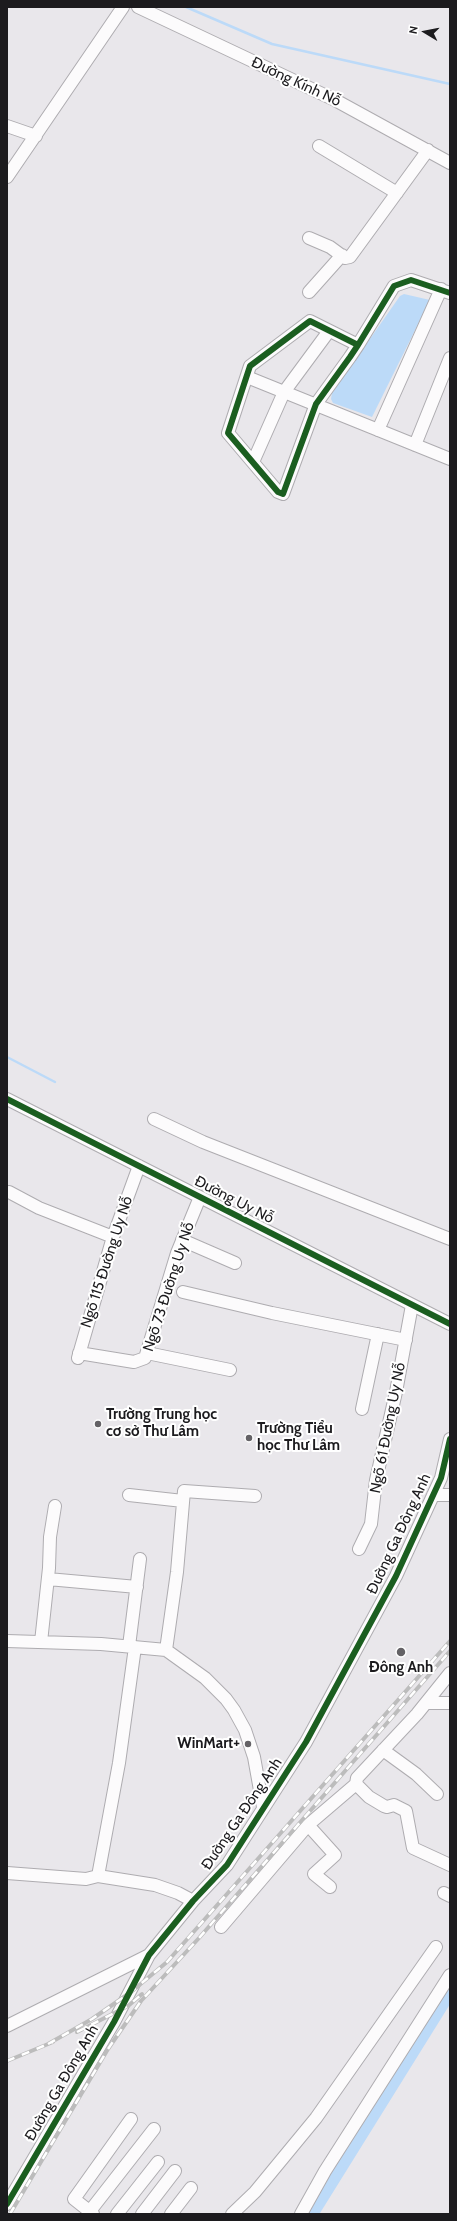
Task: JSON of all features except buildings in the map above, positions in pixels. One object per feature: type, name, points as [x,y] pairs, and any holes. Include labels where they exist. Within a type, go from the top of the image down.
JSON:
[{"type":"street","points":[[8,173],[36,136],[78,70],[123,7]]},
{"type":"street","name":"Đường Kính Nỗ","points":[[138,7],[335,100],[450,163]]},
{"type":"street","points":[[7,126],[36,136]]},
{"type":"street","points":[[319,146],[397,193]]},
{"type":"street","points":[[309,238],[327,245],[348,258],[350,257],[428,150]]},
{"type":"street","points":[[309,292],[342,255]]},
{"type":"street","points":[[358,345],[310,322],[250,366],[228,434],[278,492],[283,494],[316,404],[358,345],[394,286],[411,280],[445,291],[378,430]]},
{"type":"street","points":[[253,462],[284,392],[329,331]]},
{"type":"street","points":[[415,445],[447,374],[450,358]]},
{"type":"street","points":[[247,377],[450,459]]},
{"type":"street","name":"Đường Uy Nỗ","points":[[7,1099],[450,1324]]},
{"type":"street","points":[[154,1119],[203,1142],[450,1239]]},
{"type":"street","name":"Ngõ 115 Đường Uy Nỗ","points":[[78,1355],[113,1237],[139,1166]]},
{"type":"street","points":[[9,1192],[39,1208],[113,1237]]},
{"type":"street","name":"Ngõ 73 Đường Uy Nỗ","points":[[78,1355],[134,1362],[146,1358],[182,1240],[200,1197]]},
{"type":"street","points":[[182,1240],[235,1263]]},
{"type":"street","points":[[183,1292],[272,1313],[406,1340]]},
{"type":"street","name":"Ngõ 61 Đường Uy Nỗ","points":[[359,1549],[371,1524],[376,1480],[412,1305]]},
{"type":"street","points":[[362,1409],[378,1334]]},
{"type":"street","points":[[147,1353],[230,1370]]},
{"type":"street","name":"Đường Ga Đông Anh","points":[[7,2204],[114,2022],[149,1955],[193,1902],[227,1865],[308,1738],[396,1576],[441,1478],[450,1439]]},
{"type":"street","points":[[166,1650],[184,1491],[255,1496]]},
{"type":"street","points":[[129,1495],[183,1501]]},
{"type":"street","points":[[433,1495],[450,1495]]},
{"type":"street","points":[[41,1642],[48,1579],[50,1537],[55,1506]]},
{"type":"street","points":[[98,1876],[119,1763],[140,1559]]},
{"type":"street","points":[[48,1579],[137,1588]]},
{"type":"street","points":[[7,1641],[132,1646],[166,1650],[205,1678],[226,1699],[234,1710],[245,1730],[254,1756],[263,1807]]},
{"type":"street","points":[[221,1926],[308,1825],[356,1784],[357,1778],[426,1703],[450,1673]]},
{"type":"street","points":[[426,1703],[450,1703]]},
{"type":"street","points":[[383,1750],[416,1774],[437,1794]]},
{"type":"street","points":[[356,1784],[369,1797],[387,1808],[394,1805],[406,1811],[413,1848],[450,1865]]},
{"type":"street","points":[[308,1825],[334,1854],[314,1874],[330,1887]]},
{"type":"street","points":[[7,1873],[86,1879],[98,1876],[155,1885],[178,1893],[193,1902]]},
{"type":"street","points":[[232,2214],[255,2192],[316,2118],[436,1947]]},
{"type":"street","points":[[7,2026],[149,1955]]},
{"type":"street","points":[[301,2214],[330,2165],[450,1975]]},
{"type":"street","points":[[131,2119],[74,2199],[92,2213],[154,2129]]},
{"type":"street","points":[[117,2214],[158,2162]]},
{"type":"street","points":[[142,2214],[175,2171]]},
{"type":"street","points":[[171,2214],[191,2188]]},
{"type":"water","points":[[404,294],[430,300],[372,417],[333,403],[331,399],[332,393],[400,296]]},
{"type":"waterway","points":[[186,7],[272,44],[450,84]]},
{"type":"waterway","points":[[7,1057],[55,1082]]},
{"type":"waterway","points":[[310,2214],[450,1989]]},
{"type":"railway","points":[[48,2044],[92,2019],[131,1992],[167,1962],[450,1641]]},
{"type":"railway","points":[[10,2214],[108,2049],[141,2001],[199,1938],[450,1651]]},
{"type":"railway","points":[[77,2032],[128,2006],[142,1994]]},
{"type":"railway","points":[[7,2061],[53,2042]]},
{"type":"cycle path","points":[[358,345],[310,321],[250,366],[228,433],[278,492],[283,494],[316,404],[358,345],[394,286],[411,280],[450,293]]},
{"type":"cycle path","points":[[7,1099],[450,1324]]},
{"type":"cycle path","points":[[7,2204],[114,2022],[149,1955],[193,1901],[227,1865],[306,1742],[396,1576],[441,1478],[450,1439]]},
{"type":"place","name":"Trường Trung học cơ sở Thư Lâm","points":[[98,1424]]},
{"type":"place","name":"Trường Tiểu học Thư Lâm","points":[[249,1438]]},
{"type":"place","name":"Đông Anh","points":[[401,1652]]},
{"type":"place","name":"WinMart+","points":[[248,1744]]}]
